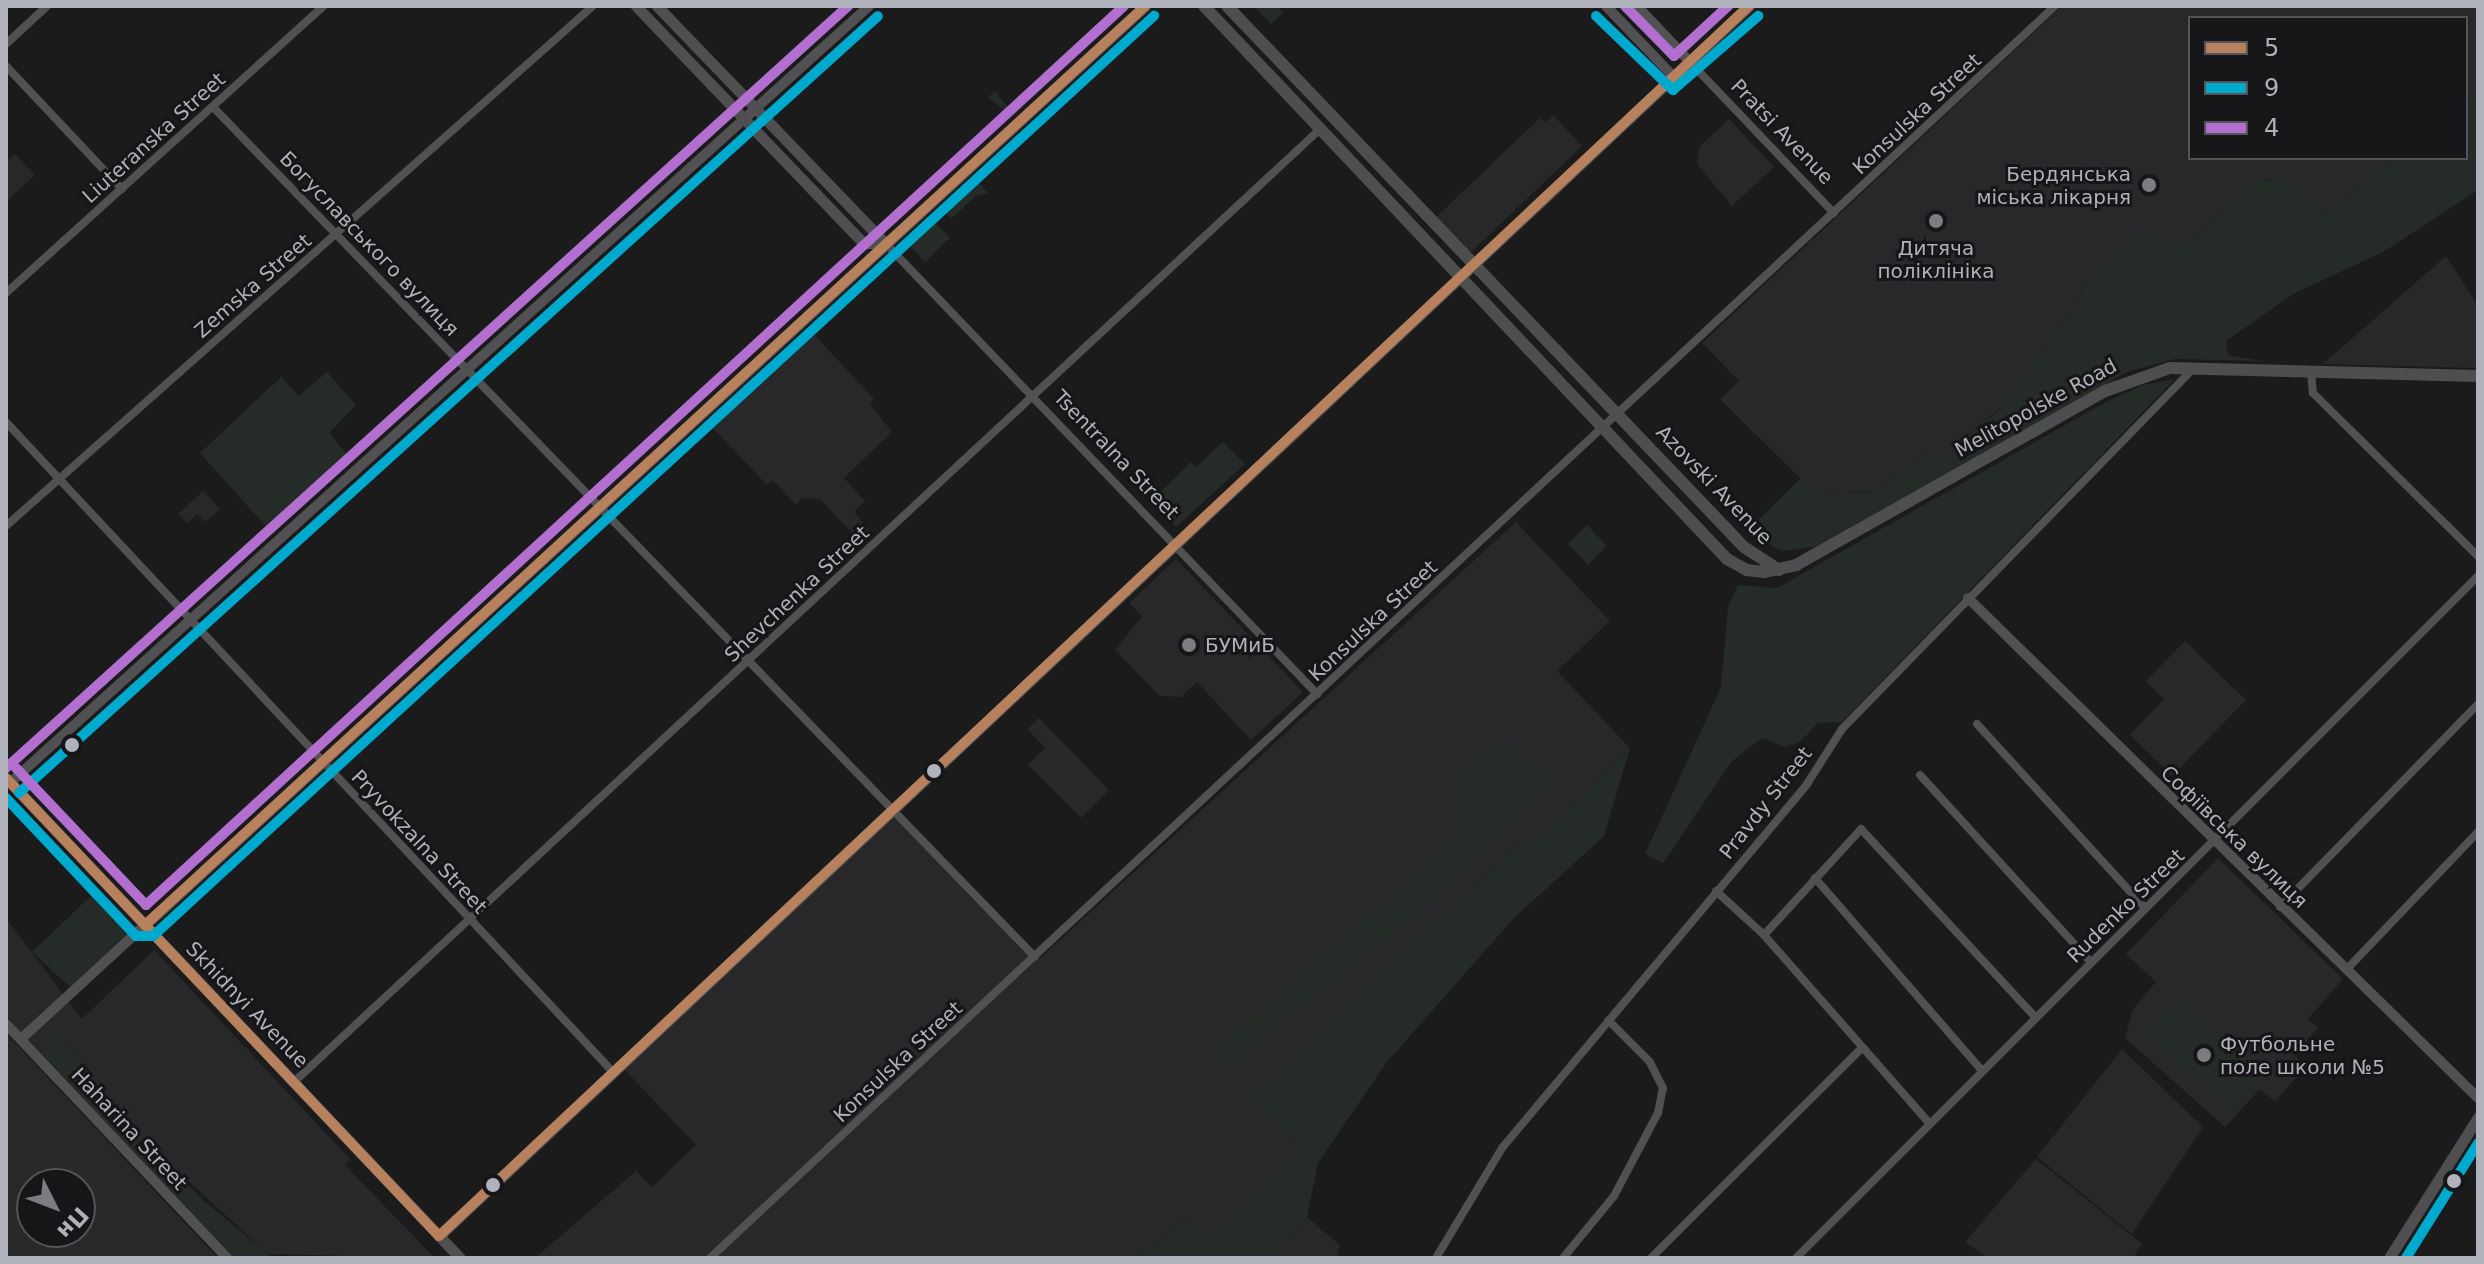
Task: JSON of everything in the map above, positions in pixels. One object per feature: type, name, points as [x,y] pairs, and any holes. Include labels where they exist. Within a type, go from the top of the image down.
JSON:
[{"type":"main road","name":"Tsentralna Street","points":[[636,6],[863,243],[885,243]]},
{"type":"main road","name":"Tsentralna Street","points":[[657,6],[885,243]]},
{"type":"main road","points":[[145,925],[1145,6]]},
{"type":"main road","name":"Azovski Avenue","points":[[1204,6],[1727,559],[1747,570],[1779,570]]},
{"type":"main road","name":"Azovski Avenue","points":[[1227,6],[1331,118],[1476,262],[1744,547],[1779,570]]},
{"type":"main road","points":[[439,1236],[1749,6]]},
{"type":"main road","points":[[1319,130],[1331,118]]},
{"type":"main road","name":"Melitopolske Road","points":[[1779,570],[2105,391],[2158,371],[2195,366],[2478,376]]},
{"type":"main road","name":"Skhidnyi Avenue","points":[[8,780],[460,1258]]},
{"type":"main road","points":[[2389,1258],[2478,1117]]},
{"type":"street","points":[[6,44],[47,6]]},
{"type":"street","name":"Liuteranska Street","points":[[6,293],[324,6]]},
{"type":"street","name":"Zemska Street","points":[[6,526],[593,6]]},
{"type":"street","points":[[8,780],[869,6]]},
{"type":"street","points":[[1606,6],[1673,76]]},
{"type":"street","name":"Pratsi Avenue","points":[[1637,6],[1834,213]]},
{"type":"street","name":"Konsulska Street","points":[[710,1258],[2055,6]]},
{"type":"street","points":[[6,66],[122,189]]},
{"type":"street","name":"Богуславського вулиця","points":[[213,107],[1035,957]]},
{"type":"street","name":"Shevchenka Street","points":[[295,1081],[1319,130]]},
{"type":"street","name":"Tsentralna Street","points":[[885,243],[1317,694]]},
{"type":"street","name":"Pravdy Street","points":[[1436,1258],[1502,1148],[1807,784],[1847,724],[2195,366]]},
{"type":"street","points":[[2311,372],[2313,393],[2478,556]]},
{"type":"street","name":"Pryvokzalna Street","points":[[6,422],[613,1072]]},
{"type":"street","name":"Rudenko Street","points":[[1796,1258],[2478,576]]},
{"type":"street","name":"Софіївська вулиця","points":[[1968,598],[2214,843],[2478,1098]]},
{"type":"street","points":[[2280,907],[2478,704]]},
{"type":"street","points":[[1977,724],[2145,908]]},
{"type":"street","points":[[1920,775],[2091,962]]},
{"type":"street","points":[[1764,935],[1861,829],[2035,1017]]},
{"type":"street","points":[[2346,970],[2478,832]]},
{"type":"street","points":[[1815,878],[1982,1071]]},
{"type":"street","points":[[1716,891],[1764,935],[1929,1123]]},
{"type":"street","points":[[21,1039],[145,925]]},
{"type":"street","points":[[1563,1258],[1614,1196],[1658,1113],[1663,1088],[1650,1062],[1608,1020]]},
{"type":"street","name":"Haharina Street","points":[[6,1024],[227,1258]]},
{"type":"street","points":[[1651,1258],[1861,1049]]},
{"type":"shaded area","points":[[1253,6],[1276,6],[1283,13],[1271,24]]},
{"type":"shaded area","points":[[2062,6],[2478,6],[2478,91],[2468,99],[2468,16],[2188,16],[2188,160],[2394,160],[2326,214],[2294,178],[2258,180],[2188,244],[2086,282],[2073,309],[2029,370],[1999,400],[2003,406],[1935,460],[1926,454],[1871,493],[1817,495],[1720,399],[1739,381],[1702,343]]},
{"type":"shaded area","points":[[995,91],[1012,112],[1010,116],[988,97]]},
{"type":"shaded area","points":[[2478,91],[2478,190],[2383,252],[2295,293],[2226,341],[2228,355],[2261,361],[2175,359],[2129,371],[1815,547],[1781,551],[1747,531],[1801,478],[1817,495],[1871,493],[1926,454],[1935,460],[2003,407],[1998,400],[2029,370],[2073,309],[2086,282],[2141,231],[2188,244],[2258,180],[2294,178],[2326,214],[2394,160],[2468,160],[2468,99]]},
{"type":"shaded area","points":[[1553,115],[1582,146],[1468,255],[1434,219],[1540,118],[1545,122]]},
{"type":"shaded area","points":[[1729,119],[1774,167],[1732,206],[1697,164],[1700,146]]},
{"type":"shaded area","points":[[15,154],[35,175],[6,202],[6,162]]},
{"type":"shaded area","points":[[974,178],[989,193],[976,196],[951,219],[941,208]]},
{"type":"shaded area","points":[[931,218],[950,238],[925,262],[906,242]]},
{"type":"shaded area","points":[[2446,256],[2478,306],[2478,368],[2323,364]]},
{"type":"shaded area","points":[[809,329],[874,399],[870,404],[892,432],[844,478],[865,501],[854,512],[870,530],[859,540],[820,499],[802,498],[796,505],[773,480],[767,485],[708,423]]},
{"type":"shaded area","points":[[327,372],[356,405],[329,433],[350,458],[270,531],[200,453],[281,377],[299,396]]},
{"type":"shaded area","points":[[2175,379],[1842,722],[1818,723],[1800,742],[1785,747],[1762,738],[1732,761],[1663,863],[1645,854],[1721,687],[1728,607],[1738,585],[1777,588],[2106,402],[2143,385]]},
{"type":"shaded area","points":[[1223,442],[1245,464],[1176,527],[1151,501],[1191,462],[1196,467]]},
{"type":"shaded area","points":[[203,491],[220,509],[205,522],[197,514],[187,523],[178,514]]},
{"type":"shaded area","points":[[1516,522],[1610,621],[1557,671],[1630,748],[1533,847],[1524,839],[1254,1096],[1300,1147],[1211,1235],[1185,1220],[1145,1252],[1128,1258],[535,1258],[636,1171],[652,1187],[696,1145],[625,1070],[894,814],[1037,961]]},
{"type":"shaded area","points":[[1587,525],[1607,546],[1588,565],[1568,544]]},
{"type":"shaded area","name":"БУМиБ","points":[[1176,559],[1303,692],[1251,740],[1197,682],[1181,697],[1160,696],[1115,650],[1142,616],[1129,603]]},
{"type":"shaded area","points":[[2185,641],[2246,700],[2172,776],[2130,735],[2164,699],[2146,681]]},
{"type":"shaded area","points":[[1039,718],[1109,790],[1081,818],[1028,765],[1045,748],[1027,729]]},
{"type":"shaded area","points":[[1515,747],[1545,770],[1547,789],[1475,865],[1232,1065],[1215,1063],[1218,1045],[1433,859],[1464,815],[1462,778],[1480,751]]},
{"type":"shaded area","points":[[1630,748],[1604,836],[1514,918],[1386,1063],[1318,1163],[1307,1217],[1276,1258],[1128,1258],[1145,1252],[1186,1220],[1211,1234],[1300,1147],[1253,1096],[1525,838],[1533,847]]},
{"type":"shaded area","points":[[2218,858],[2343,979],[2308,1019],[2318,1028],[2294,1055],[2307,1066],[2275,1101],[2260,1089],[2225,1127],[2125,1038],[2133,1009],[2156,982],[2126,954]]},
{"type":"shaded area","points":[[95,892],[132,930],[70,987],[32,952]]},
{"type":"shaded area","points":[[6,918],[82,1019],[154,950],[350,1159],[345,1165],[435,1258],[268,1254],[152,1148],[58,1031],[40,1052],[6,1017]]},
{"type":"shaded area","name":"Футбольне поле школи №5","points":[[2177,999],[2262,1075],[2230,1110],[2146,1035]]},
{"type":"shaded area","points":[[57,1030],[152,1148],[202,1199],[273,1258],[235,1258],[223,1246],[40,1052]]},
{"type":"shaded area","points":[[6,1033],[218,1258],[6,1258]]},
{"type":"shaded area","points":[[2122,1049],[2203,1127],[2132,1234],[2037,1157]]},
{"type":"shaded area","points":[[2036,1159],[2142,1244],[2133,1258],[1988,1258],[1965,1242]]},
{"type":"shaded area","points":[[1307,1217],[1340,1245],[1337,1258],[1276,1258]]},
{"type":"transit line","name":"4","points":[[6,768],[848,6]]},
{"type":"transit line","name":"4","points":[[16,768],[146,905],[1124,6]]},
{"type":"transit line","name":"5","points":[[145,925],[1145,6]]},
{"type":"transit line","name":"4","points":[[1625,6],[1674,56],[1728,6]]},
{"type":"transit line","name":"5","points":[[6,778],[439,1236],[1749,6]]},
{"type":"transit line","name":"9","points":[[19,793],[878,16]]},
{"type":"transit line","name":"9","points":[[6,798],[136,936],[153,936],[1154,16]]},
{"type":"transit line","name":"9","points":[[1596,16],[1673,90],[1758,16]]},
{"type":"transit line","name":"9","points":[[2406,1258],[2478,1143]]},
{"type":"place","name":"Бердянська міська лікарня","points":[[2149,185]]},
{"type":"place","name":"Дитяча поліклініка","points":[[1936,221]]},
{"type":"place","name":"БУМиБ","points":[[1189,645]]},
{"type":"place","name":"Футбольне поле школи №5","points":[[2204,1055]]}]
